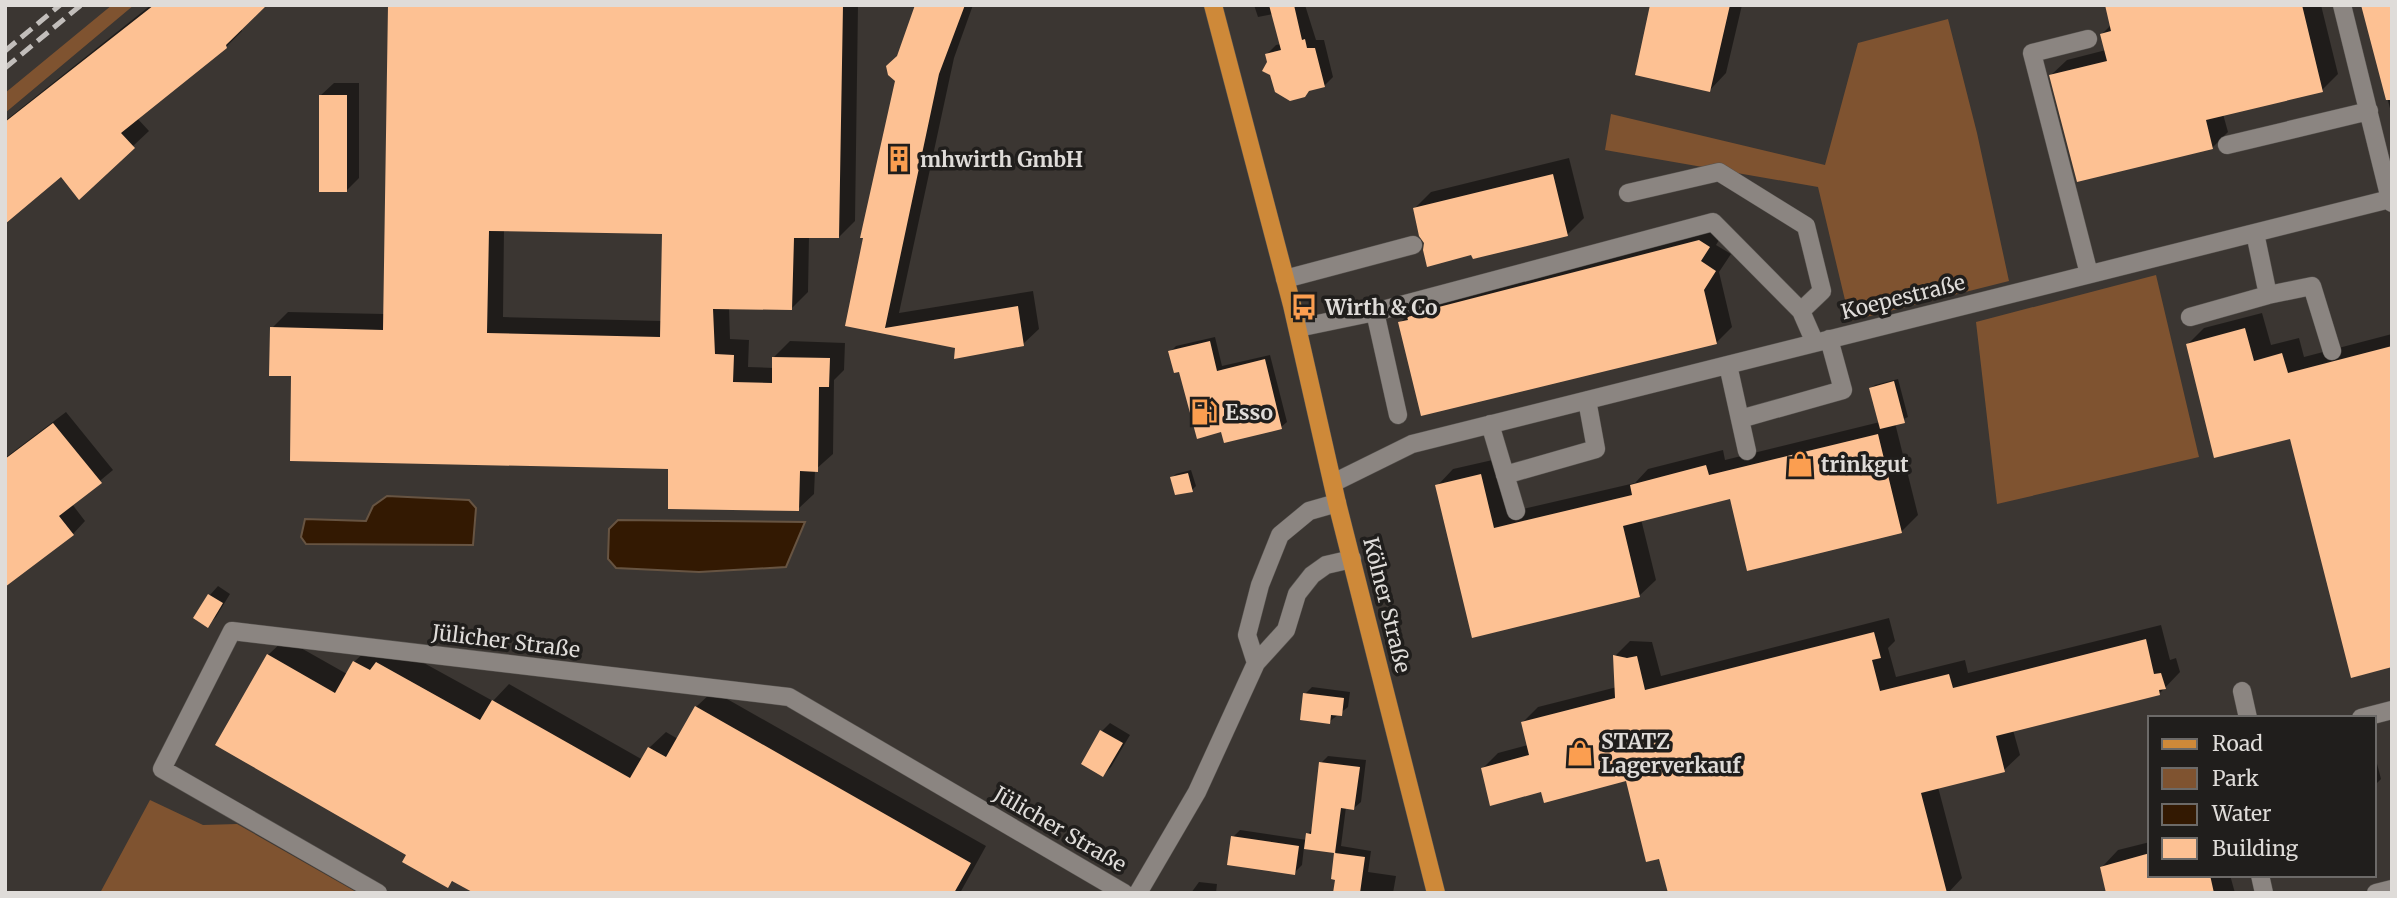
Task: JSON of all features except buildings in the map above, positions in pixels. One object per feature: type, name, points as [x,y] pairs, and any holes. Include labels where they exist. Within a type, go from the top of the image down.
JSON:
[{"type":"main road","name":"Kölner Straße","points":[[1213,5],[1298,328],[1337,503],[1436,893]]},
{"type":"street","name":"Koepestraße","points":[[1333,483],[1412,443],[2391,201],[2342,5]]},
{"type":"street","points":[[2088,39],[2032,53],[2089,274]]},
{"type":"street","points":[[2227,145],[2369,111]]},
{"type":"street","points":[[1628,193],[1718,172],[1806,226],[1822,291],[1801,311]]},
{"type":"street","points":[[1298,328],[1375,312],[1713,222],[1801,311],[1822,341],[1843,390],[1740,419]]},
{"type":"street","points":[[2255,233],[2268,295]]},
{"type":"street","points":[[1285,279],[1413,245]]},
{"type":"street","points":[[2190,317],[2312,285],[2332,351]]},
{"type":"street","points":[[1375,312],[1398,415]]},
{"type":"street","points":[[1728,365],[1747,451]]},
{"type":"street","points":[[1505,475],[1596,449],[1587,400]]},
{"type":"street","points":[[1490,424],[1516,512]]},
{"type":"street","points":[[1256,663],[1247,635],[1260,585],[1280,535],[1309,511],[1337,503]]},
{"type":"street","name":"Jülicher Straße","points":[[1138,893],[1196,792],[1256,663],[1286,630],[1297,594],[1312,575],[1326,565],[1352,559]]},
{"type":"street","name":"Jülicher Straße","points":[[378,893],[162,769],[232,631],[789,698],[1124,893]]},
{"type":"street","points":[[2242,691],[2248,716]]},
{"type":"street","points":[[2369,716],[2392,710]]},
{"type":"street","points":[[2376,893],[2392,889]]},
{"type":"green space","points":[[112,5],[134,5],[5,113],[5,93]]},
{"type":"green space","points":[[1948,19],[1977,133],[2009,281],[1850,321],[1818,187],[1605,150],[1611,114],[1825,165],[1858,43]]},
{"type":"green space","points":[[2156,275],[2199,457],[1997,504],[1976,322]]},
{"type":"green space","points":[[150,800],[203,825],[237,824],[358,893],[100,893]]},
{"type":"water","points":[[387,496],[469,500],[476,508],[473,545],[306,544],[301,537],[305,519],[366,521],[373,506]]},
{"type":"water","points":[[618,520],[805,522],[786,567],[699,572],[616,568],[608,559],[609,529]]},
{"type":"railway","points":[[5,51],[60,5]]},
{"type":"railway","points":[[5,68],[81,5]]},
{"type":"place","name":"mhwirth GmbH","points":[[899,159]]},
{"type":"place","name":"Wirth & Co","points":[[1304,307]]},
{"type":"place","name":"Esso","points":[[1204,412]]},
{"type":"place","name":"trinkgut","points":[[1800,464]]},
{"type":"place","name":"STATZ Lagerverkauf","points":[[1580,753]]}]
